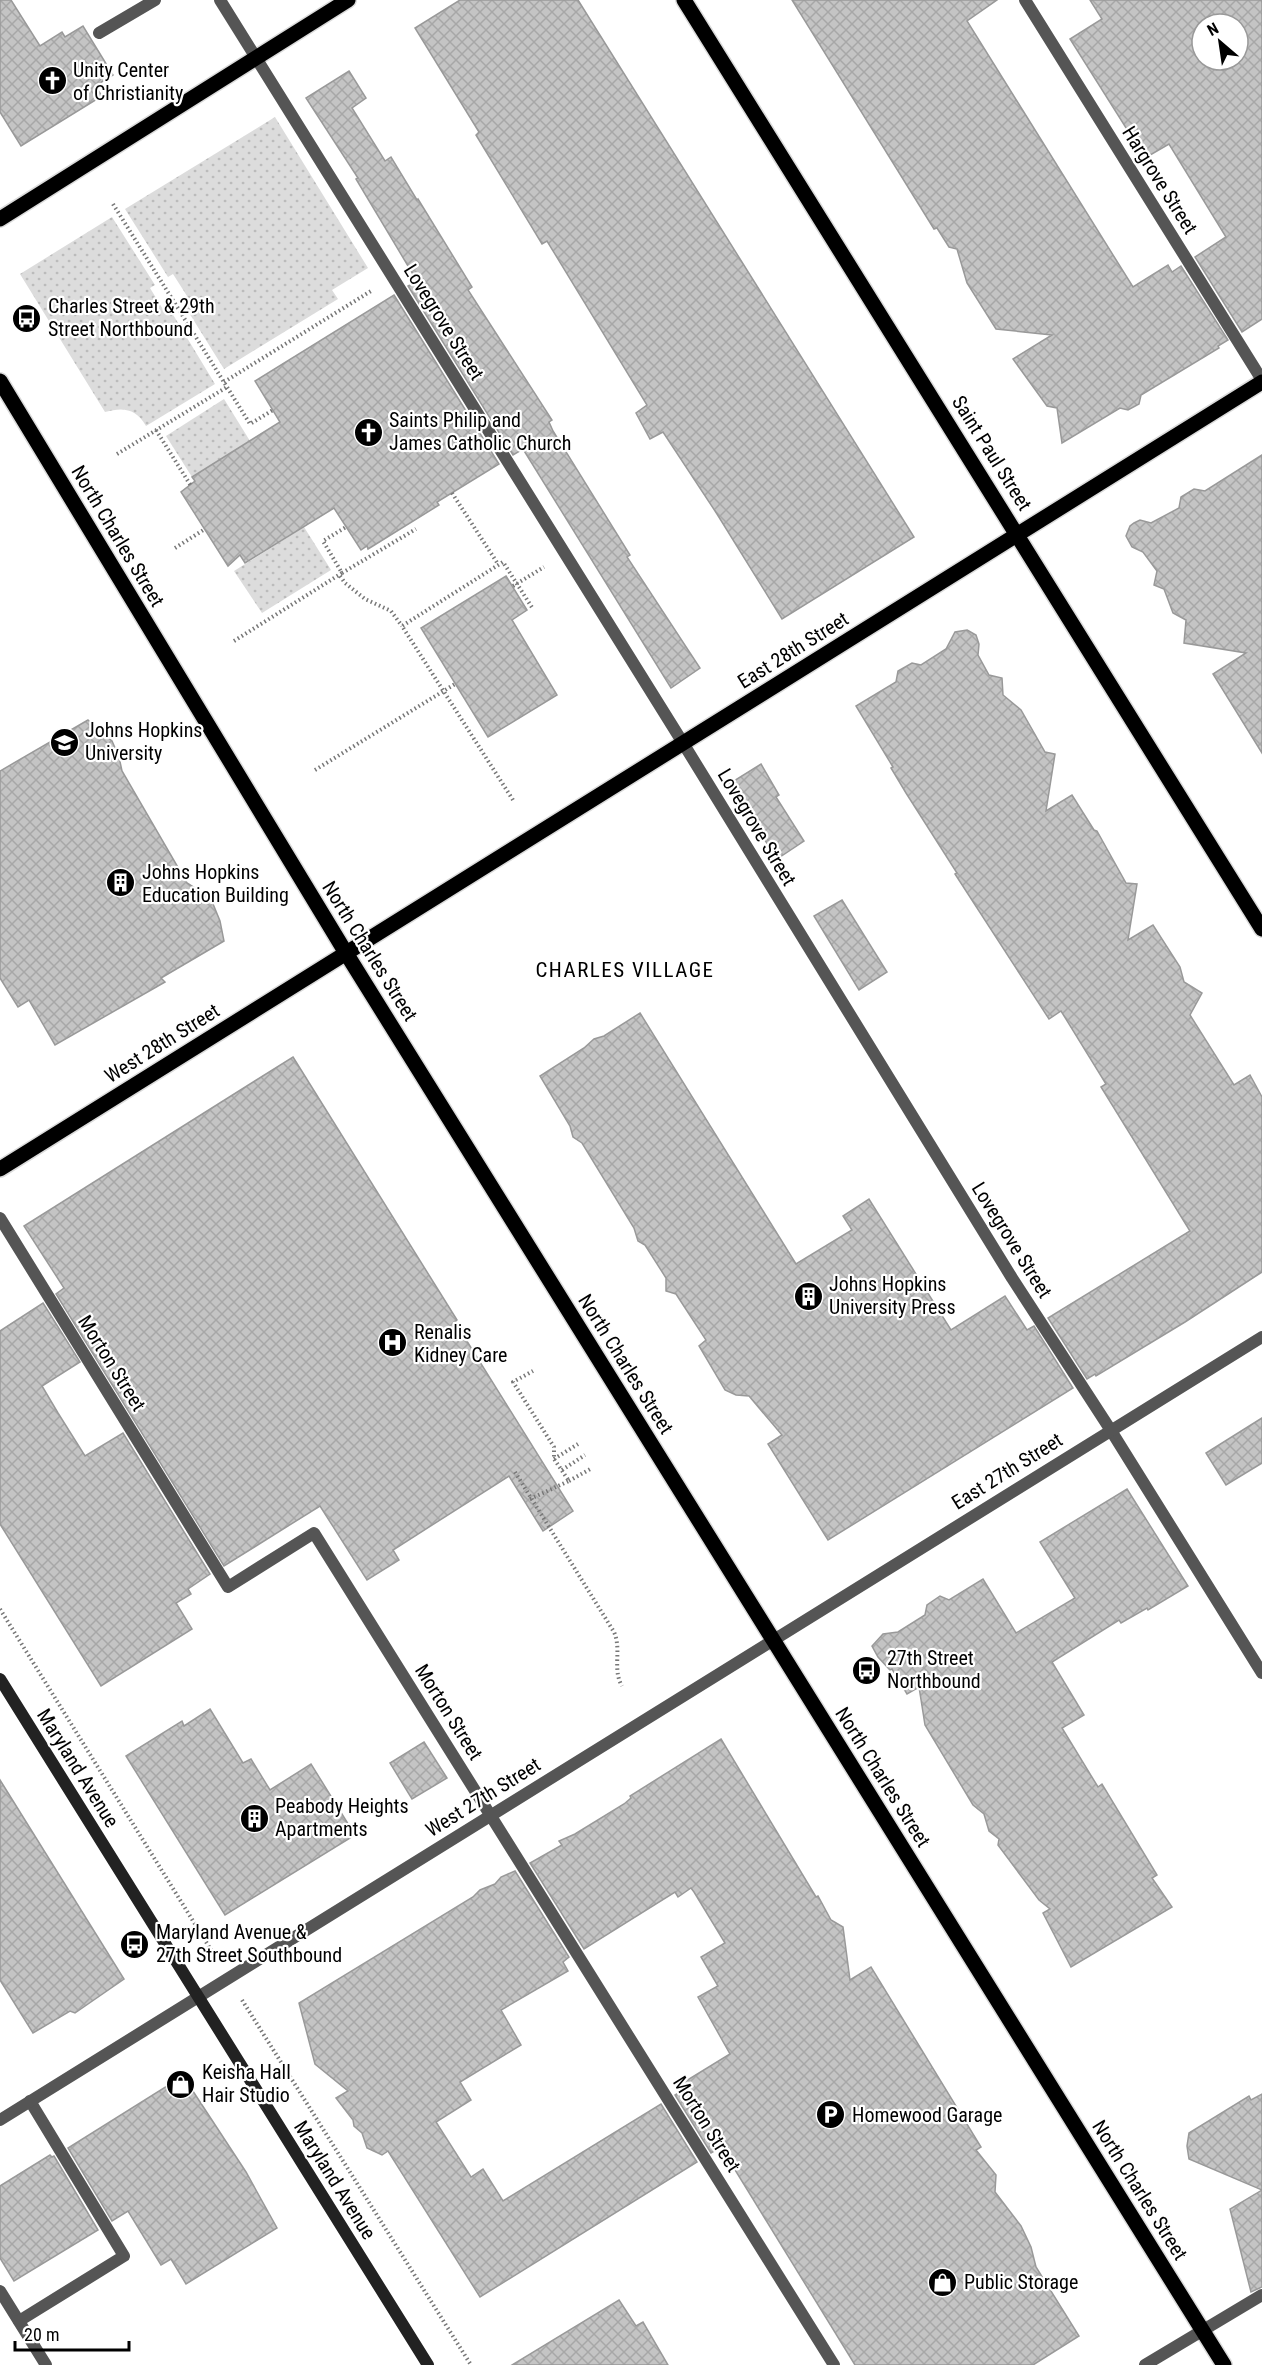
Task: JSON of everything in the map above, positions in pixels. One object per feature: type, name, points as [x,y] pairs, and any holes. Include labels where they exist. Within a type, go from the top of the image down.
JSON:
[{"type":"main road","points":[[0,219],[348,0]]},
{"type":"main road","name":"Saint Paul Street","points":[[684,0],[1262,929]]},
{"type":"main road","name":"North Charles Street","points":[[0,381],[346,953],[1224,2365]]},
{"type":"main road","name":"East 28th Street","points":[[346,953],[1262,381]]},
{"type":"main road","name":"West 28th Street","points":[[0,1169],[346,953]]},
{"type":"main road","name":"Maryland Avenue","points":[[0,1679],[428,2365]]},
{"type":"street","points":[[99,33],[155,0]]},
{"type":"street","name":"Lovegrove Street","points":[[220,0],[683,743],[1000,1259],[1110,1429],[1262,1673]]},
{"type":"street","name":"Hargrove Street","points":[[1024,0],[1262,381]]},
{"type":"street","name":"Morton Street","points":[[0,1218],[228,1587],[314,1533],[834,2365]]},
{"type":"street","name":"East 27th Street","points":[[773,1640],[1110,1429],[1262,1337]]},
{"type":"street","name":"West 27th Street","points":[[0,2120],[773,1640]]},
{"type":"street","points":[[19,2321],[124,2256],[30,2101]]},
{"type":"street","points":[[0,2291],[46,2365]]},
{"type":"street","points":[[1145,2365],[1262,2295]]},
{"type":"path","points":[[113,204],[250,424],[273,410]]},
{"type":"path","points":[[224,382],[378,287]]},
{"type":"path","points":[[117,454],[227,387]]},
{"type":"path","points":[[156,430],[191,486]]},
{"type":"path","points":[[452,493],[498,564]]},
{"type":"path","points":[[346,527],[323,541],[345,583],[365,599],[391,611],[513,800]]},
{"type":"path","points":[[175,548],[205,529]]},
{"type":"path","points":[[234,641],[416,529]]},
{"type":"path","points":[[402,626],[503,562],[515,585],[533,609]]},
{"type":"path","points":[[515,585],[551,562]]},
{"type":"path","points":[[315,770],[455,684]]},
{"type":"path","points":[[533,1371],[513,1382],[555,1447],[554,1459],[569,1481]]},
{"type":"path","points":[[554,1459],[578,1444]]},
{"type":"path","points":[[562,1470],[585,1455]]},
{"type":"path","points":[[530,1499],[592,1468]]},
{"type":"path","points":[[515,1472],[618,1641],[617,1677],[622,1686]]},
{"type":"shaded area","points":[[275,117],[368,268],[332,290],[338,299],[224,369],[181,300],[187,296],[173,274],[168,277],[125,209]]},
{"type":"shaded area","points":[[112,217],[155,285],[150,288],[164,311],[169,308],[215,384],[146,426],[138,416],[129,411],[105,412],[20,274]]},
{"type":"shaded area","points":[[224,399],[250,441],[192,477],[166,436]]},
{"type":"shaded area","points":[[304,527],[331,570],[262,613],[234,571]]},
{"type":"building","name":"Unity Center of Christianity","points":[[0,0],[11,0],[40,46],[62,32],[65,37],[83,26],[113,75],[95,86],[102,96],[21,146],[0,112]]},
{"type":"building","points":[[460,0],[578,0],[914,537],[782,619],[663,432],[650,439],[636,413],[647,405],[547,241],[542,244],[476,135],[479,132],[415,28]]},
{"type":"building","points":[[792,0],[997,0],[967,21],[1133,287],[1168,265],[1172,272],[1181,266],[1228,340],[1218,346],[1219,348],[1141,395],[1139,404],[1128,410],[1120,408],[1062,443],[1057,408],[1047,406],[1013,359],[1052,335],[996,329],[967,283],[957,249],[949,247],[937,228],[934,229]]},
{"type":"building","points":[[1090,0],[1262,0],[1262,319],[1242,332],[1195,257],[1226,237],[1169,144],[1145,158],[1070,39],[1102,19]]},
{"type":"building","points":[[349,71],[366,98],[352,108],[385,161],[391,157],[418,199],[472,287],[468,290],[552,420],[549,422],[553,431],[630,555],[627,557],[700,668],[671,688],[523,449],[513,455],[408,286],[417,281],[356,179],[358,178],[306,98]]},
{"type":"building","name":"Saints Philip and James Catholic Church","points":[[394,295],[499,464],[437,502],[439,505],[368,549],[367,546],[361,550],[334,508],[245,563],[240,555],[228,566],[181,492],[195,481],[192,477],[280,422],[255,381]]},
{"type":"building","points":[[1262,455],[1262,753],[1213,674],[1246,653],[1184,643],[1186,620],[1173,613],[1164,589],[1154,585],[1157,571],[1143,552],[1132,547],[1126,536],[1130,526],[1134,523],[1140,520],[1151,523],[1179,508],[1181,497],[1194,489],[1205,491]]},
{"type":"building","points":[[506,576],[527,610],[512,620],[557,695],[488,737],[421,628]]},
{"type":"building","points":[[967,630],[976,635],[979,644],[978,655],[989,675],[1002,678],[1003,695],[1021,710],[1045,752],[1055,754],[1046,811],[1072,795],[1094,830],[1097,831],[1126,883],[1137,884],[1128,940],[1153,925],[1180,967],[1184,982],[1202,993],[1190,1015],[1234,1085],[1250,1075],[1262,1097],[1262,1272],[1185,1322],[1096,1376],[1095,1374],[1087,1379],[1048,1318],[1190,1231],[1101,1087],[1106,1084],[1061,1011],[1049,1019],[955,874],[957,873],[906,793],[856,706],[896,682],[898,671],[912,663],[921,665],[946,649],[955,632]]},
{"type":"building","name":"Johns Hopkins University","points":[[88,720],[112,741],[122,771],[187,883],[203,893],[213,904],[220,921],[224,941],[161,978],[165,982],[55,1045],[29,1000],[18,1007],[0,978],[0,771]]},
{"type":"building","points":[[761,764],[779,795],[776,797],[804,841],[777,859],[729,784]]},
{"type":"building","points":[[842,900],[887,972],[859,990],[814,916]]},
{"type":"building","points":[[640,1013],[796,1264],[852,1230],[843,1216],[869,1199],[951,1330],[1005,1296],[1027,1330],[1034,1326],[1073,1388],[828,1540],[768,1444],[782,1435],[749,1396],[736,1395],[725,1390],[699,1346],[706,1340],[676,1294],[666,1291],[666,1278],[645,1245],[638,1241],[634,1228],[582,1143],[573,1137],[570,1126],[540,1076],[594,1039],[604,1036]]},
{"type":"building","points":[[293,1057],[573,1511],[543,1531],[509,1476],[393,1550],[399,1560],[367,1580],[320,1506],[224,1566],[56,1294],[64,1288],[24,1226]]},
{"type":"building","points":[[43,1303],[80,1362],[42,1386],[58,1413],[85,1456],[123,1433],[210,1574],[188,1589],[191,1594],[176,1603],[192,1629],[101,1686],[0,1524],[0,1331]]},
{"type":"building","points":[[1262,1418],[1262,1463],[1226,1485],[1206,1453]]},
{"type":"building","points":[[1127,1489],[1188,1586],[1148,1610],[1147,1608],[1121,1623],[1119,1620],[1052,1662],[1084,1715],[1062,1728],[1098,1787],[1102,1784],[1157,1875],[1152,1878],[1172,1907],[1071,1967],[1043,1913],[1050,1909],[1039,1900],[998,1845],[999,1839],[989,1831],[984,1814],[973,1805],[925,1725],[919,1687],[907,1694],[892,1669],[890,1670],[878,1657],[872,1646],[883,1634],[898,1632],[925,1615],[927,1605],[940,1596],[949,1600],[983,1579],[1016,1633],[1075,1598],[1040,1542]]},
{"type":"building","name":"Peabody Heights Apartments","points":[[210,1709],[243,1763],[251,1759],[270,1790],[311,1764],[355,1835],[225,1915],[126,1756],[182,1721],[184,1726]]},
{"type":"building","points":[[721,1739],[816,1897],[818,1896],[831,1920],[843,1927],[850,1980],[871,1967],[981,2147],[976,2150],[996,2175],[995,2192],[1021,2226],[1031,2247],[1036,2267],[1079,2336],[1033,2365],[855,2365],[721,2147],[711,2153],[675,2095],[685,2089],[681,2084],[730,2054],[698,1997],[718,1986],[701,1957],[725,1943],[694,1892],[691,1888],[678,1897],[675,1892],[584,1949],[530,1863],[562,1845],[559,1841],[575,1834],[624,1804],[631,1798],[630,1796]]},
{"type":"building","points":[[424,1742],[447,1778],[412,1799],[390,1763]]},
{"type":"building","points":[[0,1780],[124,1979],[75,2013],[70,2011],[33,2033],[0,1980]]},
{"type":"building","points":[[515,1871],[569,1957],[563,1962],[568,1971],[501,2010],[521,2045],[460,2082],[471,2100],[436,2122],[471,2177],[483,2169],[503,2201],[661,2104],[697,2162],[480,2297],[388,2151],[382,2155],[367,2148],[362,2133],[354,2126],[353,2120],[336,2098],[348,2091],[315,2064],[299,2003],[473,1897],[480,1890],[495,1884],[501,1877]]},
{"type":"building","points":[[183,2076],[246,2172],[277,2228],[186,2284],[171,2259],[161,2265],[128,2211],[112,2221],[68,2148]]},
{"type":"building","points":[[1262,2094],[1262,2190],[1189,2159],[1187,2146],[1189,2133],[1249,2096],[1251,2100]]},
{"type":"building","points":[[50,2155],[54,2156],[98,2230],[14,2281],[0,2258],[0,2186]]},
{"type":"building","points":[[1262,2190],[1262,2287],[1251,2292],[1230,2209]]},
{"type":"building","points":[[619,2300],[636,2326],[643,2322],[668,2365],[512,2365]]},
{"type":"place","name":"Unity Center of Christianity","points":[[52,81]]},
{"type":"place","name":"Charles Street & 29th Street Northbound","points":[[27,318]]},
{"type":"place","name":"Saints Philip and James Catholic Church","points":[[368,432]]},
{"type":"place","name":"Johns Hopkins University","points":[[64,742]]},
{"type":"place","name":"Johns Hopkins Education Building","points":[[121,883]]},
{"type":"place","name":"Johns Hopkins University Press","points":[[808,1296]]},
{"type":"place","name":"Renalis Kidney Care","points":[[393,1343]]},
{"type":"place","name":"27th Street Northbound","points":[[866,1670]]},
{"type":"place","name":"Peabody Heights Apartments","points":[[254,1818]]},
{"type":"place","name":"Maryland Avenue & 27th Street Southbound","points":[[135,1944]]},
{"type":"place","name":"Keisha Hall Hair Studio","points":[[181,2084]]},
{"type":"place","name":"Homewood Garage","points":[[831,2115]]},
{"type":"place","name":"Public Storage","points":[[943,2282]]},
{"type":"district","name":"CHARLES VILLAGE","points":[[625,970]]}]
